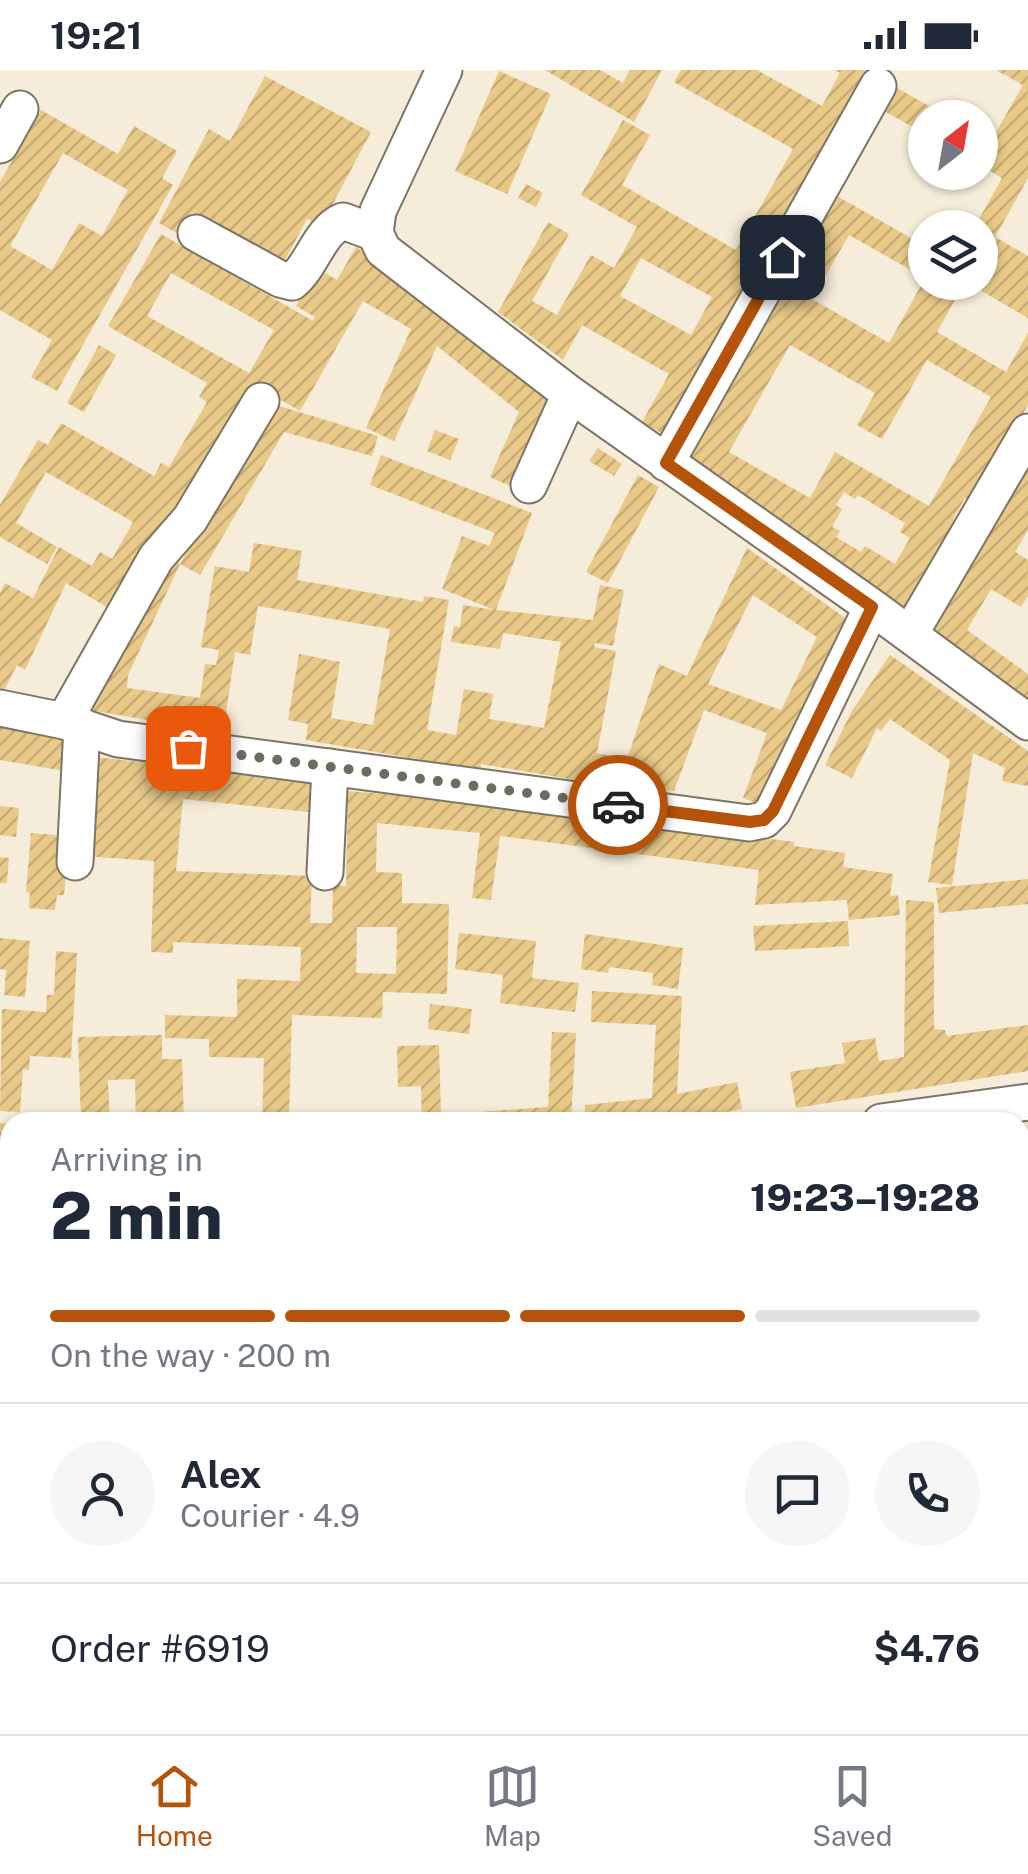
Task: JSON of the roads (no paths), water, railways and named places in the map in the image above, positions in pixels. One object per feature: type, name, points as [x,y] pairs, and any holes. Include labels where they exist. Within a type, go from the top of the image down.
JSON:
[{"type":"street","points":[[444,70],[378,211],[375,233],[383,250],[570,394],[1028,722]]},
{"type":"street","points":[[666,463],[878,86]]},
{"type":"street","points":[[0,145],[20,108]]},
{"type":"street","points":[[196,233],[292,282],[302,274],[332,225],[342,221],[375,233]]},
{"type":"street","points":[[529,485],[570,394]]},
{"type":"street","points":[[75,862],[73,724],[156,558],[190,520],[261,401]]},
{"type":"street","points":[[910,634],[1028,432]]},
{"type":"street","points":[[0,708],[73,724],[118,739],[750,822],[764,820],[773,811],[872,607]]},
{"type":"street","points":[[325,872],[330,767]]},
{"type":"street","points":[[954,1112],[1028,1102]]}]
